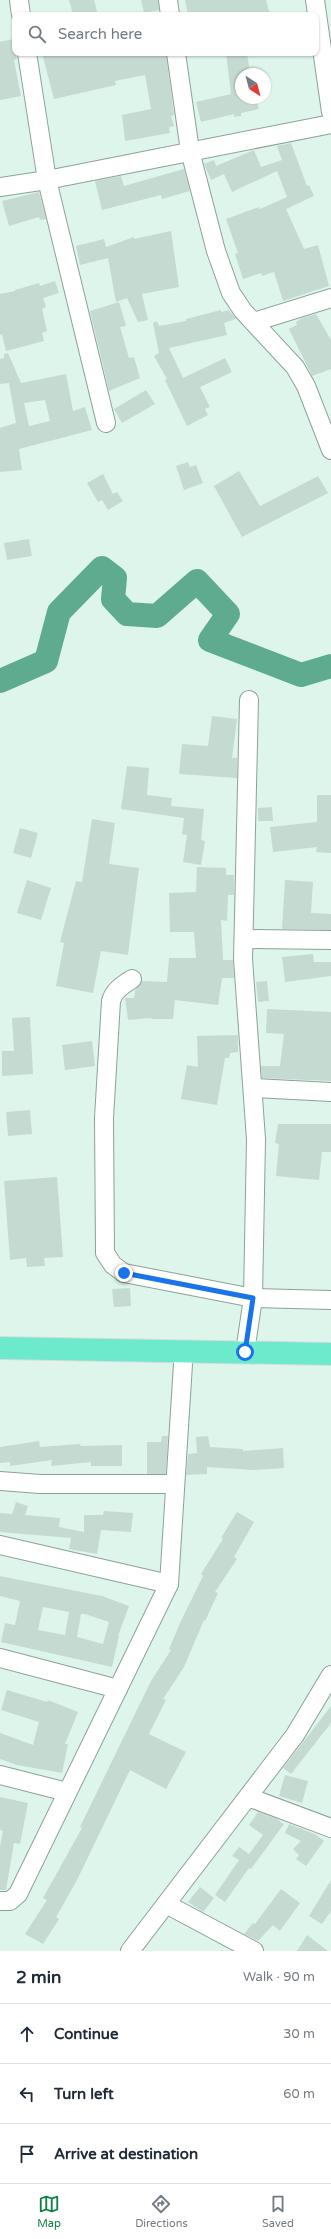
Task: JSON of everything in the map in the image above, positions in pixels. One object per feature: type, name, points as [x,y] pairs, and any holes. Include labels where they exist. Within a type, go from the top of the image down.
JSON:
[{"type":"main road","points":[[0,1348],[331,1354]]},
{"type":"main road","points":[[0,1361],[331,1366]]},
{"type":"street","points":[[19,0],[21,12]]},
{"type":"street","points":[[168,0],[170,12]]},
{"type":"street","points":[[315,0],[317,12]]},
{"type":"street","points":[[319,28],[331,112]]},
{"type":"street","points":[[27,56],[47,180],[106,423]]},
{"type":"street","points":[[176,56],[190,151],[216,251],[232,293],[243,311],[295,366],[306,386],[331,450]]},
{"type":"street","points":[[0,187],[47,180],[331,124]]},
{"type":"street","points":[[254,322],[331,298]]},
{"type":"street","points":[[245,1352],[253,1298],[256,1139],[254,1088],[243,959],[248,700]]},
{"type":"street","points":[[244,938],[331,940]]},
{"type":"street","points":[[132,978],[120,987],[113,995],[111,1001],[104,1118],[105,1253],[113,1265],[124,1273],[253,1298],[331,1300]]},
{"type":"street","points":[[254,1088],[331,1092]]},
{"type":"street","points":[[0,1901],[10,1901],[18,1894],[169,1584],[183,1364]]},
{"type":"street","points":[[0,1481],[40,1484],[175,1484]]},
{"type":"street","points":[[0,1545],[169,1584]]},
{"type":"street","points":[[0,1658],[118,1689]]},
{"type":"street","points":[[130,1951],[295,1735],[331,1675]]},
{"type":"street","points":[[0,1775],[68,1792]]},
{"type":"street","points":[[248,1797],[331,1828]]},
{"type":"street","points":[[166,1904],[254,1951]]},
{"type":"building","points":[[69,0],[94,0],[97,12],[72,12]]},
{"type":"building","points":[[141,0],[158,0],[159,10],[144,12]]},
{"type":"building","points":[[185,0],[266,0],[269,12],[187,12]]},
{"type":"building","points":[[12,39],[12,56],[16,56],[17,59],[14,60],[21,96],[0,100],[0,42]]},
{"type":"building","points":[[43,56],[166,56],[174,115],[171,116],[174,126],[169,127],[170,133],[125,141],[122,115],[151,109],[145,75],[115,81],[116,85],[54,99]]},
{"type":"building","points":[[226,56],[247,56],[249,68],[235,68],[235,104],[258,104],[259,109],[241,113],[241,116],[234,117],[234,114],[201,122],[196,102],[231,94]]},
{"type":"building","points":[[291,143],[307,186],[309,185],[314,196],[286,209],[304,249],[318,245],[329,286],[283,301],[274,272],[262,276],[261,273],[243,279],[235,254],[238,253],[226,219],[259,207],[260,209],[287,197],[277,171],[232,192],[224,174],[211,180],[204,164],[214,160],[216,166],[254,150],[261,167],[282,160],[277,146]]},
{"type":"building","points":[[184,169],[190,191],[162,199],[161,195],[102,210],[95,181],[121,176],[124,186]]},
{"type":"building","points":[[39,192],[46,219],[40,220],[39,217],[9,226],[2,201]]},
{"type":"building","points":[[171,231],[179,287],[142,294],[148,320],[138,322],[127,298],[116,302],[108,258],[80,265],[76,246],[104,239],[106,247],[134,237],[134,239]]},
{"type":"building","points":[[55,281],[59,293],[43,298],[46,307],[42,309],[47,331],[42,333],[44,341],[6,351],[2,334],[0,335],[0,294],[39,283],[40,286]]},
{"type":"building","points":[[119,302],[126,326],[120,327],[129,358],[134,357],[140,378],[109,391],[90,311]]},
{"type":"building","points":[[221,310],[221,312],[229,310],[236,319],[224,323],[227,335],[169,348],[183,378],[225,358],[232,372],[200,387],[210,407],[205,409],[208,415],[187,426],[165,380],[167,379],[154,356],[159,353],[153,323],[157,321],[159,326],[186,321],[186,319]]},
{"type":"building","points":[[316,314],[331,340],[331,369],[312,376],[289,329],[297,325],[296,322],[302,318]]},
{"type":"building","points":[[8,353],[21,383],[66,374],[73,411],[85,407],[92,430],[19,449],[22,470],[0,472],[0,428],[16,423],[9,383],[0,384],[0,359],[4,358],[4,354]],"holes":[[[45,400],[50,421],[29,426],[24,403]]]},
{"type":"building","points":[[146,390],[155,404],[122,423],[114,409]]},
{"type":"building","points":[[188,462],[190,467],[196,465],[203,483],[184,490],[176,466]]},
{"type":"building","points":[[239,471],[260,506],[318,476],[328,493],[242,537],[214,486]]},
{"type":"building","points":[[103,474],[113,494],[117,492],[123,501],[108,510],[102,500],[98,502],[87,483]]},
{"type":"building","points":[[29,539],[32,556],[7,560],[4,543]]},
{"type":"building","points":[[212,716],[237,719],[232,758],[237,758],[237,778],[179,774],[182,744],[208,746]]},
{"type":"building","points":[[127,766],[149,768],[147,795],[172,798],[171,806],[204,809],[201,840],[205,841],[201,865],[183,862],[187,835],[182,834],[184,818],[121,809]]},
{"type":"building","points":[[317,795],[331,795],[331,853],[316,852],[317,847],[273,852],[270,827],[317,822]]},
{"type":"building","points":[[272,807],[273,821],[258,821],[258,808]]},
{"type":"building","points":[[92,819],[115,823],[109,864],[139,868],[128,955],[101,951],[93,993],[56,986],[64,943],[60,942],[76,881],[82,882]]},
{"type":"building","points":[[20,828],[38,833],[31,858],[13,853]]},
{"type":"building","points":[[197,867],[226,868],[226,875],[234,875],[234,895],[228,895],[227,921],[221,920],[223,960],[233,960],[234,978],[222,978],[218,1005],[175,1000],[173,1019],[151,1018],[128,1020],[125,998],[134,998],[135,990],[142,981],[167,982],[169,958],[196,958],[194,932],[170,932],[169,893],[196,892]]},
{"type":"building","points":[[27,880],[51,888],[41,920],[17,913]]},
{"type":"building","points":[[285,880],[313,882],[311,913],[331,914],[331,930],[282,929]]},
{"type":"building","points":[[313,954],[314,962],[331,962],[331,976],[285,982],[282,957]]},
{"type":"building","points":[[267,981],[269,1001],[258,1002],[256,982]]},
{"type":"building","points":[[267,1009],[331,1012],[331,1081],[262,1078],[261,1066],[280,1066],[284,1034],[266,1033]]},
{"type":"building","points":[[30,1017],[33,1074],[2,1076],[2,1051],[14,1051],[12,1018]]},
{"type":"building","points":[[238,1035],[238,1052],[230,1053],[229,1058],[225,1058],[217,1105],[181,1099],[187,1065],[198,1067],[197,1036]]},
{"type":"building","points":[[92,1041],[95,1066],[65,1070],[62,1045]]},
{"type":"building","points":[[30,1110],[32,1134],[8,1136],[6,1112]]},
{"type":"building","points":[[278,1124],[331,1124],[331,1152],[322,1152],[319,1180],[276,1176],[279,1144],[275,1143]]},
{"type":"building","points":[[57,1177],[63,1257],[44,1258],[45,1266],[27,1267],[26,1258],[10,1260],[4,1181]]},
{"type":"building","points":[[130,1288],[131,1306],[114,1307],[112,1289]]},
{"type":"building","points":[[162,1436],[168,1436],[166,1474],[147,1474],[147,1442],[161,1442]]},
{"type":"building","points":[[208,1436],[210,1447],[243,1449],[243,1451],[283,1448],[284,1468],[253,1470],[207,1467],[207,1474],[186,1475],[188,1454],[197,1453],[196,1437]]},
{"type":"building","points":[[39,1441],[40,1447],[80,1444],[81,1446],[122,1445],[122,1466],[91,1466],[91,1462],[51,1466],[52,1460],[10,1466],[10,1462],[0,1463],[0,1447]]},
{"type":"building","points":[[16,1502],[28,1506],[25,1515],[60,1518],[59,1527],[84,1532],[84,1515],[103,1515],[104,1511],[133,1513],[131,1532],[101,1530],[97,1554],[69,1549],[71,1538],[0,1532],[0,1513],[12,1514]]},
{"type":"building","points":[[237,1512],[254,1522],[234,1557],[237,1559],[215,1592],[218,1593],[205,1621],[204,1620],[184,1667],[163,1699],[166,1700],[149,1734],[186,1752],[166,1789],[130,1770],[76,1882],[56,1917],[59,1919],[43,1944],[25,1934],[47,1900],[43,1898],[82,1828],[80,1827],[151,1681],[171,1650],[169,1649],[181,1621],[203,1576],[201,1574],[223,1539],[221,1538]]},
{"type":"building","points":[[0,1576],[102,1596],[129,1606],[118,1636],[112,1667],[1,1642],[5,1623],[15,1625],[20,1601],[0,1596]],"holes":[[[43,1607],[69,1612],[65,1635],[38,1630]],[[81,1614],[109,1622],[103,1644],[77,1637]]]},
{"type":"building","points":[[7,1690],[47,1702],[48,1700],[78,1712],[65,1744],[68,1744],[62,1773],[17,1765],[0,1759],[0,1733],[33,1745],[39,1722],[1,1710]]},
{"type":"building","points":[[331,1706],[331,1723],[291,1774],[283,1768]]},
{"type":"building","points":[[285,1775],[308,1781],[302,1803],[279,1796]]},
{"type":"building","points":[[0,1797],[28,1803],[20,1844],[14,1843],[6,1890],[0,1890],[0,1846],[3,1831],[0,1830]]},
{"type":"building","points":[[258,1812],[275,1818],[284,1824],[251,1869],[249,1868],[225,1902],[215,1895],[239,1860],[232,1856],[239,1847],[249,1854],[263,1835],[249,1825]]},
{"type":"building","points":[[289,1824],[315,1834],[324,1841],[306,1866],[296,1859],[299,1855],[293,1849],[301,1841],[285,1833]]},
{"type":"building","points":[[331,1880],[331,1911],[322,1924],[309,1916]]},
{"type":"building","points":[[200,1887],[214,1898],[203,1912],[188,1902]]},
{"type":"building","points":[[281,1889],[300,1903],[280,1931],[273,1925],[258,1941],[244,1934],[253,1923],[255,1924]]},
{"type":"building","points":[[307,1935],[328,1951],[297,1951]]},
{"type":"waterway","points":[[0,681],[46,661],[59,612],[102,568],[115,578],[113,599],[127,614],[157,616],[197,581],[228,614],[210,640],[301,675],[331,666]]},
{"type":"route","points":[[124,1273],[253,1298],[245,1352]]}]
